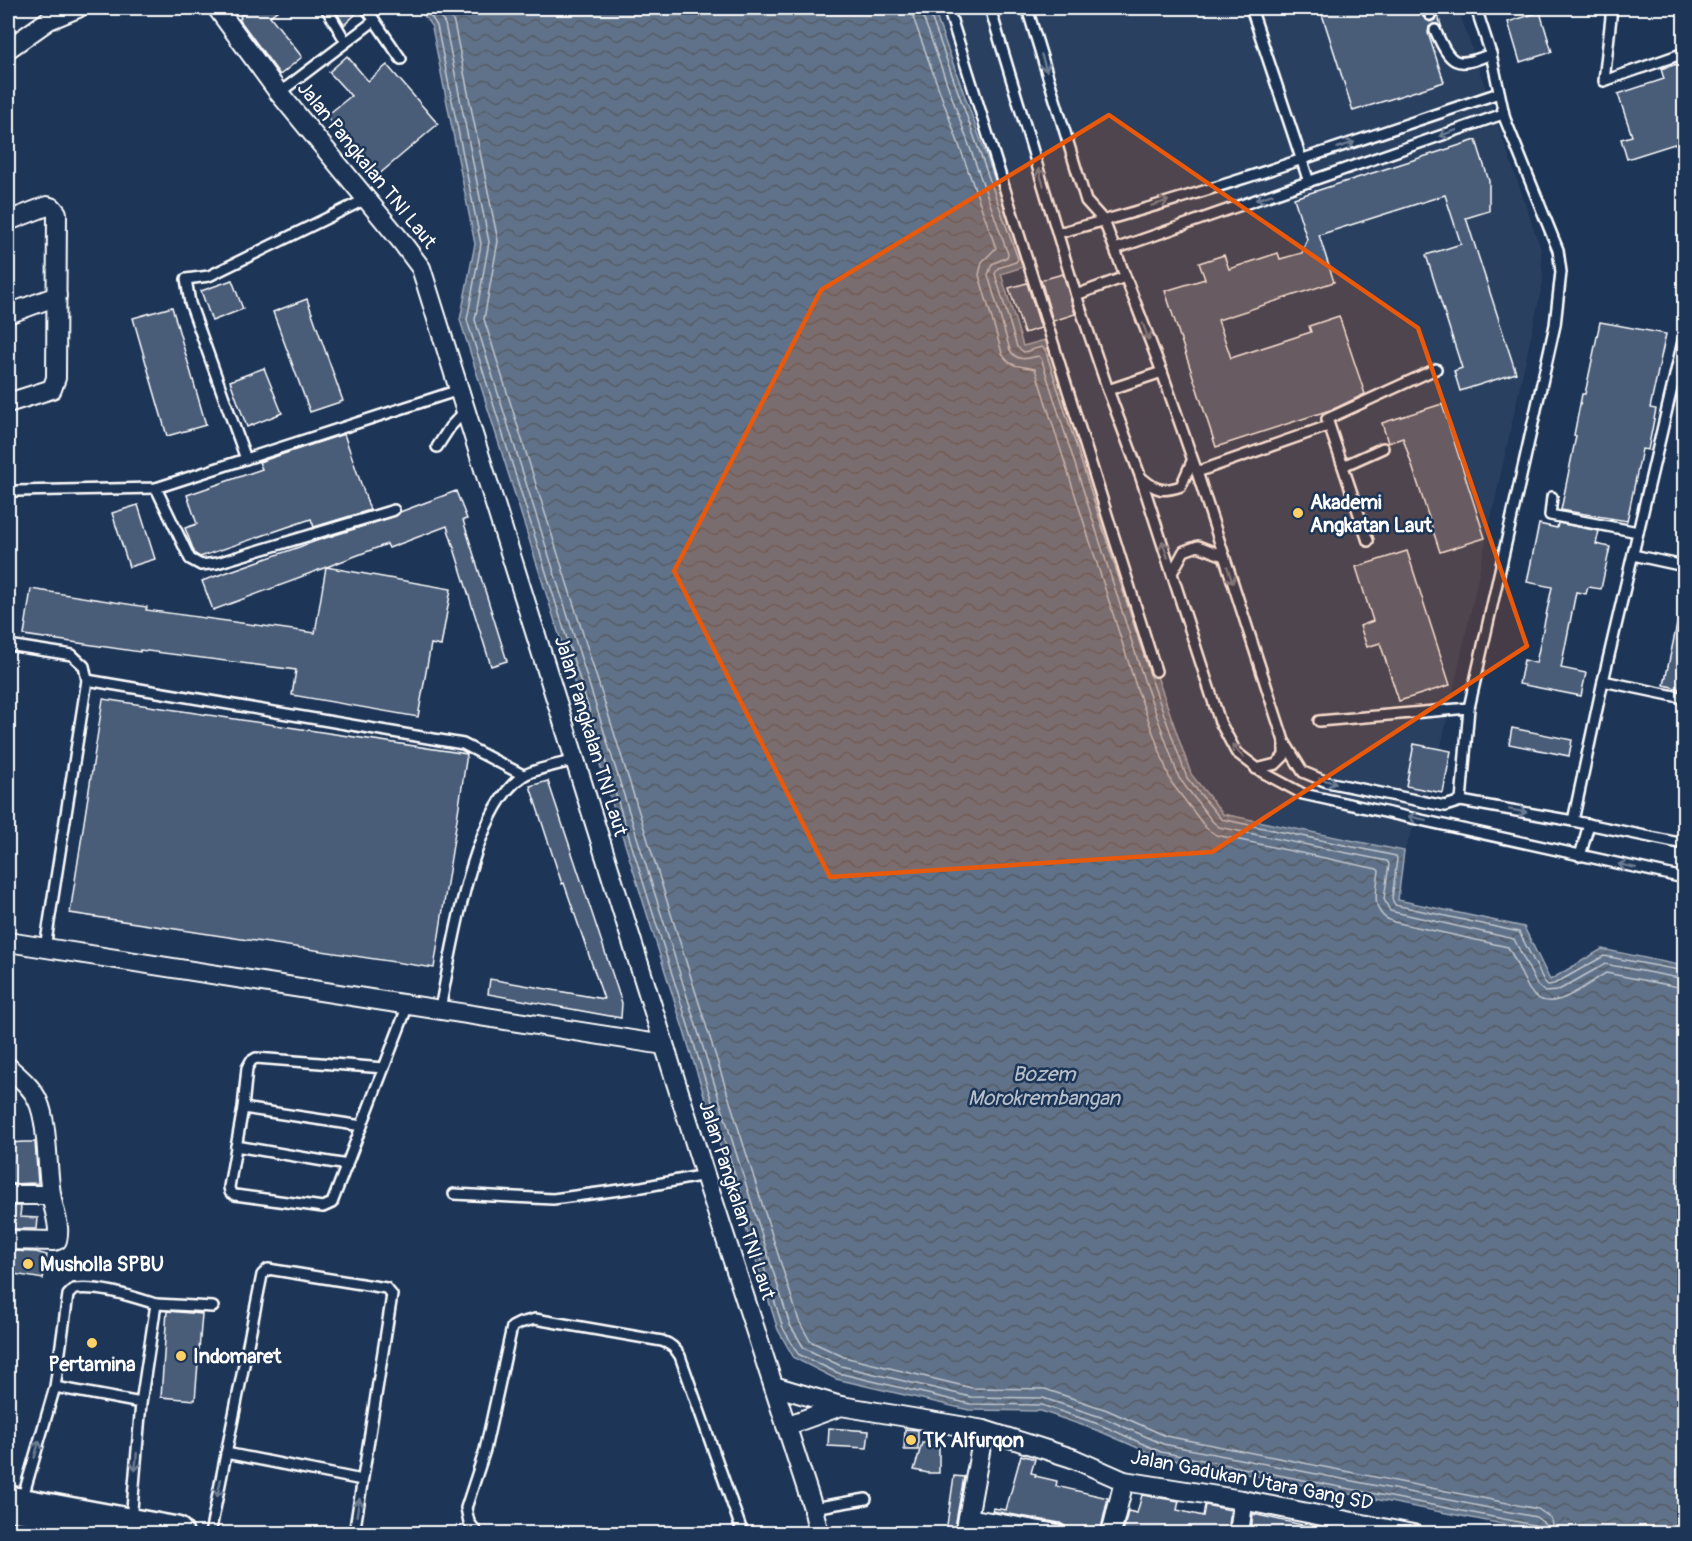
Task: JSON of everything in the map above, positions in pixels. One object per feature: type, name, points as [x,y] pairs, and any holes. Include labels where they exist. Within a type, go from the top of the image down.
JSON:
[{"type":"highway","points":[[14,1504],[176,1533]]},
{"type":"street","points":[[8,49],[49,20],[78,8]]},
{"type":"street","name":"Jalan Pangkalan TNI Laut","points":[[217,8],[279,93],[420,268],[819,1533]]},
{"type":"street","points":[[8,221],[47,206],[53,208],[57,213],[56,378],[52,389],[8,404]]},
{"type":"street","points":[[8,314],[57,297]]},
{"type":"street","points":[[8,942],[408,1005],[440,1008],[664,1045]]},
{"type":"street","points":[[8,1066],[28,1085],[39,1102],[51,1195],[59,1232],[58,1238],[54,1241],[8,1240]]},
{"type":"street","points":[[8,1195],[51,1195]]},
{"type":"street","name":"Jalan Gadukan Utara Gang SD","points":[[774,1386],[841,1407],[984,1430],[1072,1458],[1124,1481],[1242,1500],[1413,1533]]},
{"type":"street","name":"Jalan Gadukan Utara Gang SD","points":[[786,1426],[841,1407]]},
{"type":"street","points":[[984,1430],[966,1526],[1057,1533]]},
{"type":"street","points":[[1111,1533],[1124,1481]]},
{"type":"street","points":[[1239,1533],[1242,1500]]},
{"type":"lane","points":[[327,8],[346,42]]},
{"type":"lane","points":[[366,8],[401,59]]},
{"type":"lane","points":[[948,8],[1156,671]]},
{"type":"lane","points":[[990,8],[1076,295],[1173,571],[1220,722],[1236,752],[1256,769],[1303,794],[1684,878]]},
{"type":"lane","points":[[1027,8],[1086,201],[1104,221],[1162,372],[1197,472],[1284,741],[1303,772],[1327,782],[1445,806],[1461,801],[1684,844]]},
{"type":"lane","points":[[1251,8],[1309,182]]},
{"type":"lane","points":[[1461,801],[1469,708],[1555,325],[1561,272],[1558,250],[1503,114],[1491,54],[1476,8]]},
{"type":"lane","points":[[1612,8],[1604,81],[1684,53]]},
{"type":"lane","points":[[279,93],[374,21]]},
{"type":"lane","points":[[1435,30],[1445,53],[1457,63],[1471,63],[1491,54]]},
{"type":"lane","points":[[1058,233],[1301,160],[1499,93]]},
{"type":"lane","points":[[1115,249],[1503,114]]},
{"type":"lane","points":[[246,459],[190,303],[186,279],[209,276],[366,199]]},
{"type":"lane","points":[[1076,295],[1125,277]]},
{"type":"lane","points":[[1573,821],[1603,681],[1684,337]]},
{"type":"lane","points":[[1368,541],[1327,419],[1436,369]]},
{"type":"lane","points":[[1108,390],[1162,372]]},
{"type":"lane","points":[[16,491],[156,488],[459,390]]},
{"type":"lane","points":[[437,447],[450,427],[466,411]]},
{"type":"lane","points":[[1197,472],[1328,426]]},
{"type":"lane","points":[[1342,466],[1383,448]]},
{"type":"lane","points":[[1141,478],[1154,488],[1168,490],[1180,486],[1192,461]]},
{"type":"lane","points":[[156,488],[190,559],[201,565],[217,563],[394,510]]},
{"type":"lane","points":[[1552,497],[1550,516],[1638,531]]},
{"type":"lane","points":[[1173,571],[1184,551],[1198,546],[1224,556]]},
{"type":"lane","points":[[1633,555],[1684,566]]},
{"type":"lane","points":[[8,645],[72,655],[84,666],[87,680],[45,948]]},
{"type":"lane","points":[[87,680],[463,744],[523,775]]},
{"type":"lane","points":[[1603,681],[1684,698]]},
{"type":"lane","points":[[1319,721],[1469,708]]},
{"type":"lane","points":[[1256,769],[1276,764],[1284,756],[1284,741]]},
{"type":"lane","points":[[440,1008],[478,842],[499,800],[523,775],[575,760]]},
{"type":"lane","points":[[1444,824],[1445,806]]},
{"type":"lane","points":[[1580,856],[1589,824]]},
{"type":"lane","points":[[384,1068],[256,1058],[251,1061],[247,1068],[230,1192],[235,1195],[327,1206],[332,1203],[362,1126],[408,1005]]},
{"type":"lane","points":[[243,1108],[362,1126]]},
{"type":"lane","points":[[236,1146],[347,1165]]},
{"type":"lane","points":[[454,1194],[553,1199],[642,1188],[705,1175]]},
{"type":"lane","points":[[210,1533],[264,1271],[268,1269],[386,1288],[392,1295],[354,1533]]},
{"type":"lane","points":[[14,1504],[55,1387],[68,1295],[74,1289],[83,1288],[125,1295],[156,1304],[213,1307]]},
{"type":"lane","points":[[131,1524],[141,1403],[156,1304]]},
{"type":"lane","points":[[478,1533],[469,1522],[466,1508],[485,1450],[512,1328],[534,1319],[662,1341],[676,1348],[743,1533]]},
{"type":"lane","points":[[55,1387],[141,1403]]},
{"type":"lane","points":[[226,1453],[362,1480]]},
{"type":"lane","points":[[813,1508],[866,1499]]},
{"type":"highlighted area","points":[[1109,115],[1418,328],[1527,646],[1212,852],[830,877],[674,571],[821,290]]},
{"type":"shaded area","name":"Akademi Angkatan Laut","points":[[933,8],[1458,8],[1541,250],[1543,281],[1435,774],[1404,851],[1223,814],[1191,774],[1048,339],[1023,346],[1001,273],[1026,265]]},
{"type":"water","name":"Bozem Morokrembangan","points":[[419,8],[933,8],[1026,266],[1001,274],[1023,346],[1049,339],[1158,679],[1191,774],[1223,814],[1404,851],[1398,900],[1524,927],[1550,980],[1602,949],[1684,966],[1684,1533],[1548,1533],[1159,1457],[1099,1431],[1041,1411],[969,1410],[836,1379],[794,1358],[778,1330],[460,320],[475,244],[432,27]]},
{"type":"building","points":[[251,8],[281,8],[270,16],[302,57],[280,75],[239,19]]},
{"type":"building","points":[[334,8],[350,8],[356,14],[344,25]]},
{"type":"building","points":[[1320,8],[1420,8],[1423,17],[1430,22],[1435,20],[1437,13],[1442,28],[1438,24],[1433,24],[1429,27],[1428,33],[1444,82],[1353,111]]},
{"type":"building","points":[[1540,12],[1552,52],[1520,62],[1508,22]]},
{"type":"building","points":[[347,56],[368,81],[387,65],[438,124],[377,176],[326,116],[351,96],[329,72]]},
{"type":"building","points":[[1677,64],[1680,74],[1684,73],[1684,141],[1627,159],[1621,139],[1632,136],[1618,94],[1664,79],[1661,69]]},
{"type":"building","points":[[1476,140],[1489,181],[1489,211],[1466,218],[1516,373],[1460,391],[1454,371],[1462,368],[1426,255],[1461,244],[1445,195],[1319,235],[1334,282],[1218,320],[1231,358],[1311,332],[1309,326],[1339,316],[1365,394],[1336,408],[1216,447],[1165,291],[1205,279],[1199,263],[1224,255],[1229,269],[1278,253],[1280,259],[1302,253],[1307,239],[1294,198]]},
{"type":"building","points":[[1063,274],[1075,314],[1053,321],[1041,280]]},
{"type":"building","points":[[232,280],[243,309],[212,321],[201,291]]},
{"type":"building","points":[[1027,283],[1041,328],[1024,333],[1009,288]]},
{"type":"building","points":[[307,299],[343,401],[310,412],[273,312]]},
{"type":"building","points":[[172,307],[206,425],[167,436],[133,318]]},
{"type":"building","points":[[1600,322],[1666,334],[1650,408],[1656,409],[1648,450],[1642,449],[1627,521],[1561,510],[1582,394],[1585,394]]},
{"type":"building","points":[[264,368],[282,413],[247,427],[230,381]]},
{"type":"building","points":[[1442,404],[1485,538],[1440,552],[1403,438],[1388,443],[1382,423]]},
{"type":"building","points":[[344,434],[370,510],[314,527],[311,519],[200,557],[195,554],[185,528],[197,524],[187,495],[262,469],[259,462]]},
{"type":"building","points":[[456,491],[467,519],[463,520],[507,661],[491,666],[447,526],[389,548],[387,544],[213,610],[202,581],[396,516],[400,512]]},
{"type":"building","points":[[138,505],[155,559],[129,567],[112,513]]},
{"type":"building","points":[[1558,523],[1599,531],[1596,544],[1610,547],[1601,589],[1588,587],[1586,594],[1576,592],[1561,668],[1586,673],[1581,696],[1519,684],[1524,660],[1536,663],[1552,587],[1527,582],[1539,524],[1557,528]]},
{"type":"building","points":[[1407,551],[1450,685],[1399,701],[1380,643],[1367,647],[1360,626],[1373,621],[1356,567]]},
{"type":"building","points":[[326,567],[451,589],[441,646],[431,644],[418,717],[292,695],[296,670],[140,650],[140,652],[24,635],[31,589],[147,607],[146,610],[315,633]]},
{"type":"building","points":[[1679,615],[1684,615],[1684,690],[1664,685]]},
{"type":"building","points":[[103,699],[467,754],[434,968],[70,913]]},
{"type":"building","points":[[1512,728],[1572,740],[1569,756],[1509,744]]},
{"type":"building","points":[[1414,744],[1451,751],[1443,793],[1406,786]]},
{"type":"building","points":[[548,781],[622,1003],[621,1018],[488,994],[490,979],[604,999],[564,883],[562,884],[530,786]]},
{"type":"building","points":[[35,1142],[38,1183],[8,1184],[8,1143]]},
{"type":"building","points":[[8,1206],[21,1206],[20,1217],[38,1218],[37,1229],[8,1229]]},
{"type":"building","name":"Musholla SPBU","points":[[12,1251],[47,1255],[43,1279],[8,1273]]},
{"type":"building","name":"Indomaret","points":[[167,1311],[202,1314],[195,1400],[161,1397]]},
{"type":"building","points":[[829,1428],[869,1431],[867,1448],[828,1446]]},
{"type":"building","name":"TK Alfurqon","points":[[905,1429],[918,1430],[918,1450],[904,1450]]},
{"type":"building","points":[[922,1443],[939,1443],[939,1473],[914,1470]]},
{"type":"building","points":[[1021,1455],[1035,1459],[1031,1473],[1036,1474],[1035,1476],[1057,1481],[1056,1486],[1108,1498],[1100,1533],[1068,1533],[1065,1526],[1060,1523],[992,1511],[993,1508],[1006,1510]]},
{"type":"building","points":[[954,1476],[964,1477],[954,1533],[948,1533],[947,1525]]},
{"type":"building","points":[[1142,1495],[1179,1501],[1177,1510],[1203,1516],[1205,1505],[1231,1510],[1228,1533],[1123,1533],[1128,1511],[1137,1513]]},
{"type":"building","points":[[1253,1514],[1316,1528],[1316,1533],[1251,1532]]},
{"type":"place","name":"Akademi Angkatan Laut","points":[[1298,513]]},
{"type":"place","name":"Musholla SPBU","points":[[28,1264]]},
{"type":"place","name":"Pertamina","points":[[92,1343]]},
{"type":"place","name":"Indomaret","points":[[181,1356]]},
{"type":"place","name":"TK Alfurqon","points":[[911,1440]]}]
